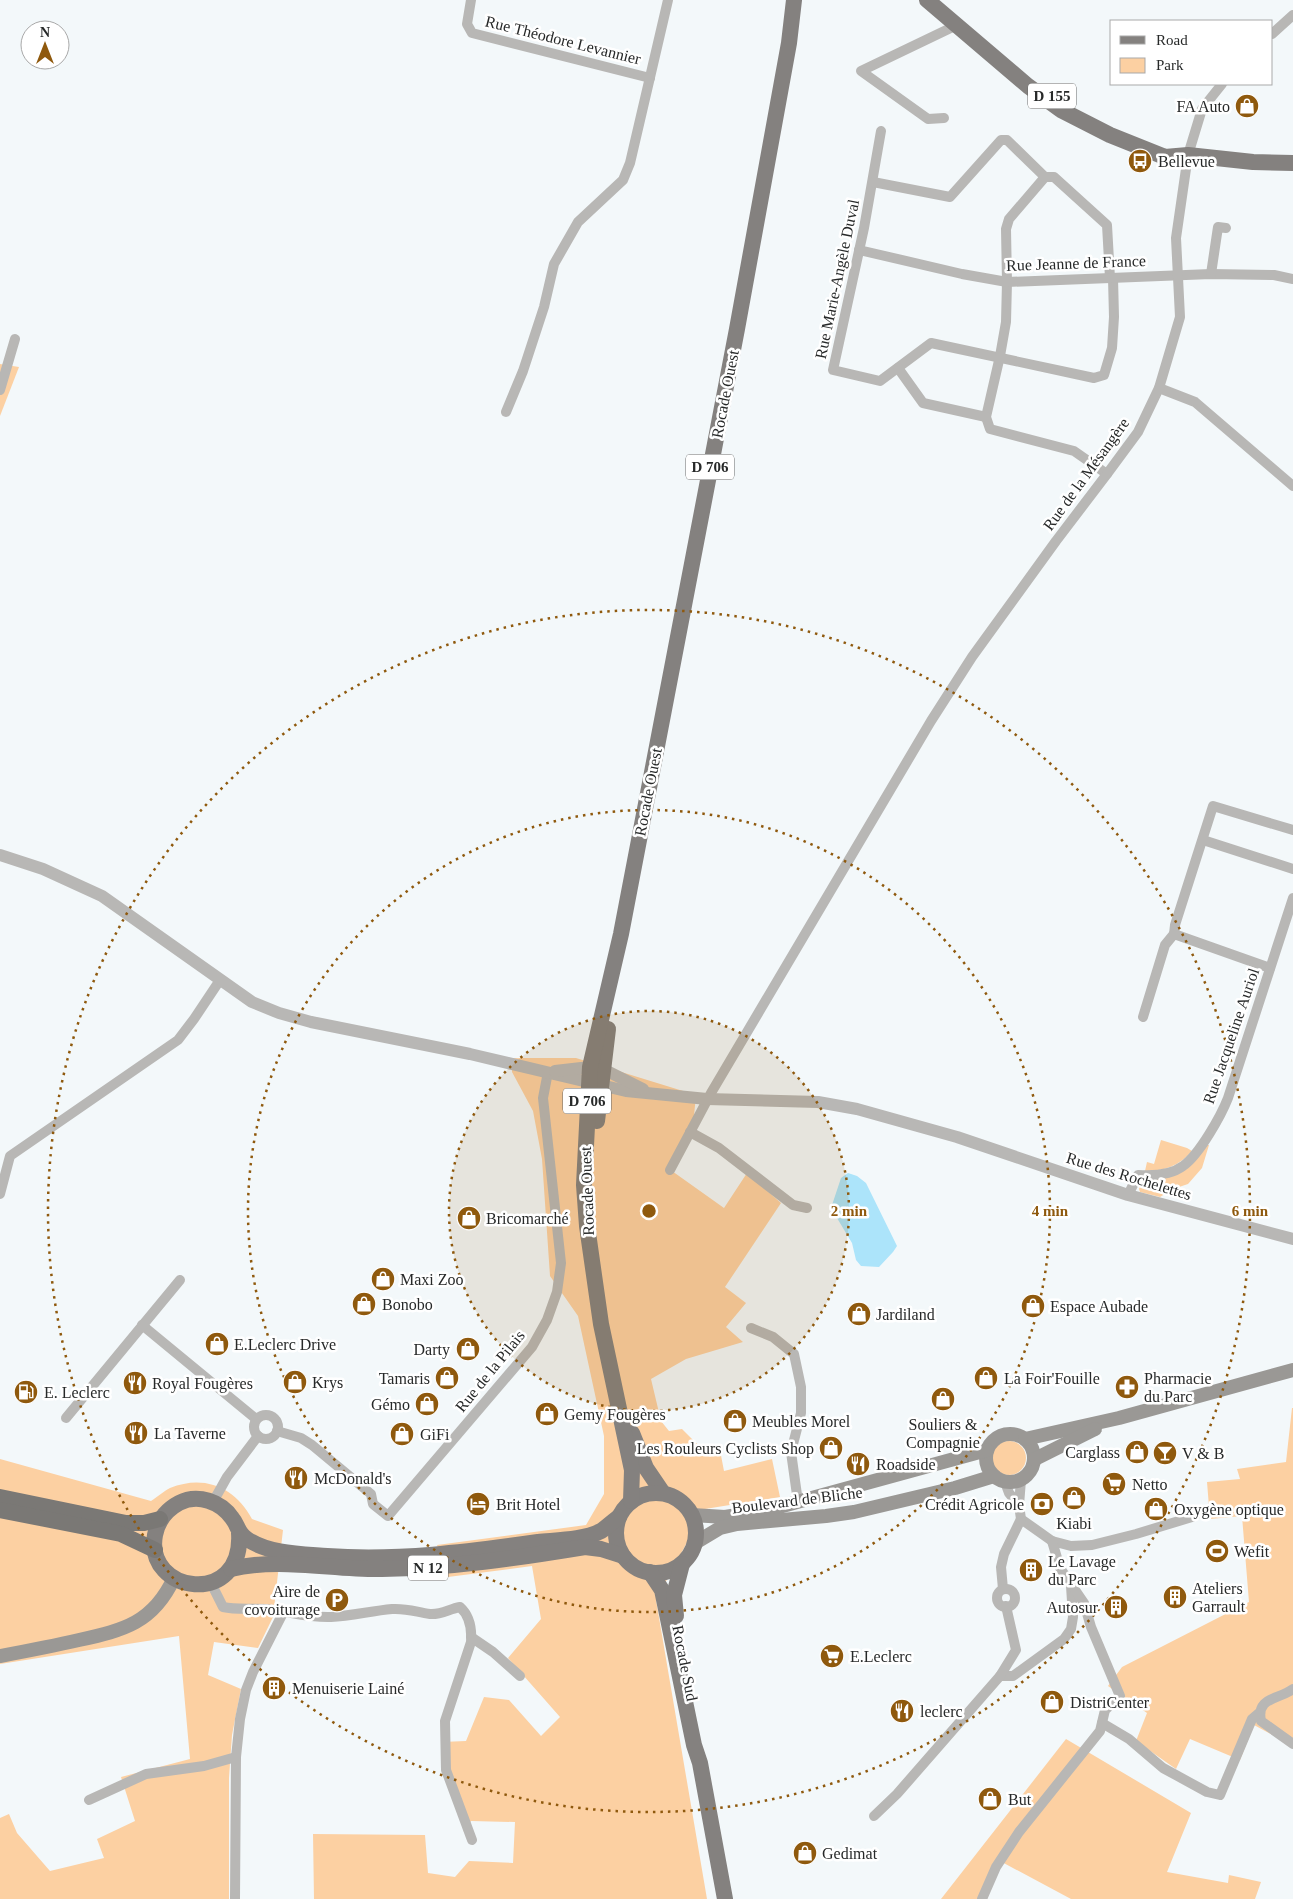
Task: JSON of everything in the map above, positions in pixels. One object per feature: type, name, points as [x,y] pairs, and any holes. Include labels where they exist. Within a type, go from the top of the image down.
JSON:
[{"type":"highway","points":[[0,1496],[126,1523],[144,1523],[160,1519]]},
{"type":"highway","points":[[0,1510],[121,1534],[155,1550]]},
{"type":"main road","name":"Rocade Ouest","points":[[631,1501],[632,1470],[601,1324],[587,1226],[584,1185],[592,1076],[739,320],[789,43],[794,0]]},
{"type":"main road","name":"D 155","points":[[927,0],[961,24],[1062,103],[1114,127],[1214,165],[1293,172]]},
{"type":"main road","name":"D 155","points":[[937,0],[961,24]]},
{"type":"main road","name":"D 155","points":[[1188,155],[1253,162],[1293,163]]},
{"type":"main road","points":[[1025,1439],[1119,1418],[1293,1370]]},
{"type":"main road","name":"Rocade Ouest","points":[[618,1399],[646,1468],[663,1493]]},
{"type":"main road","points":[[1035,1459],[1119,1418]]},
{"type":"main road","points":[[1014,1434],[1025,1439],[1030,1444],[1035,1459],[1031,1471],[1021,1480],[1000,1479],[986,1464],[987,1450],[990,1443],[1002,1435],[1014,1434]]},
{"type":"main road","name":"Boulevard de Bliche","points":[[692,1514],[710,1517],[736,1516],[798,1502],[987,1450]]},
{"type":"main road","name":"Boulevard de Bliche","points":[[695,1543],[720,1528],[737,1524],[854,1512],[1000,1479]]},
{"type":"main road","points":[[652,1492],[663,1493],[675,1497],[685,1504],[692,1514],[697,1534],[690,1554],[682,1564],[662,1573],[650,1572],[631,1564],[623,1556],[618,1544],[616,1530],[619,1517],[631,1501],[652,1492]]},
{"type":"main road","points":[[198,1499],[213,1502],[230,1514],[239,1533],[239,1552],[231,1569],[222,1577],[210,1583],[198,1585],[174,1578],[165,1571],[155,1550],[155,1534],[160,1519],[170,1508],[183,1501],[198,1499]]},
{"type":"main road","name":"N 12","points":[[239,1533],[246,1539],[267,1548],[299,1554],[376,1558],[429,1556],[585,1536],[601,1531],[619,1517]]},
{"type":"main road","name":"N 12","points":[[231,1569],[249,1564],[270,1563],[362,1569],[433,1568],[585,1547],[601,1549],[623,1556]]},
{"type":"main road","name":"Rocade Sud","points":[[682,1564],[674,1595],[676,1617],[700,1745],[700,1763]]},
{"type":"main road","name":"Rocade Sud","points":[[650,1572],[662,1590],[694,1745],[700,1763],[725,1899]]},
{"type":"main road","points":[[0,1656],[117,1632],[140,1620],[154,1609],[167,1594],[174,1578]]},
{"type":"street","name":"Rue Théodore Levannier","points":[[471,0],[468,24],[472,32],[650,78]]},
{"type":"street","name":"Rue Théodore Levannier","points":[[506,412],[523,371],[544,307],[554,264],[578,222],[623,180],[630,163],[668,0]]},
{"type":"street","points":[[1273,33],[1293,15]]},
{"type":"street","points":[[944,118],[928,119],[861,71],[961,24]]},
{"type":"street","name":"Rue de la Mésangère","points":[[670,1170],[708,1099],[900,772],[972,658],[1056,541],[1138,432],[1159,388],[1180,317],[1176,238],[1188,155],[1202,109],[1221,85]]},
{"type":"street","name":"Rue Marie-Angèle Duval","points":[[881,131],[873,182],[832,370],[880,381],[931,343],[1000,356],[1094,378],[1104,375],[1112,348],[1114,317],[1111,278]]},
{"type":"street","points":[[873,182],[950,197],[1001,140],[1008,140],[1045,177],[1054,177],[1107,225],[1111,278]]},
{"type":"street","points":[[1045,177],[1007,223],[1008,282],[1006,322],[986,417],[990,429],[1074,451],[1108,474]]},
{"type":"street","points":[[1211,274],[1218,227],[1226,228]]},
{"type":"street","name":"Rue Jeanne de France","points":[[859,250],[962,274],[1008,282],[1179,274],[1274,275],[1293,279]]},
{"type":"street","points":[[0,390],[15,339]]},
{"type":"street","points":[[898,368],[923,403],[986,417]]},
{"type":"street","points":[[1159,388],[1195,402],[1293,486]]},
{"type":"street","points":[[1143,1017],[1165,946],[1174,934],[1214,806],[1293,830]]},
{"type":"street","points":[[1203,840],[1293,869]]},
{"type":"street","name":"Rue des Rochelettes","points":[[0,855],[43,869],[102,896],[252,1002],[279,1013],[311,1022],[470,1054],[548,1072],[592,1076],[626,1091],[708,1099],[818,1102],[858,1108],[957,1137],[1128,1195],[1293,1239]]},
{"type":"street","name":"Rue Jacqueline Auriol","points":[[1128,1195],[1138,1175],[1166,1174],[1184,1166],[1218,1121],[1228,1098],[1293,898]]},
{"type":"street","points":[[1174,934],[1270,968]]},
{"type":"street","points":[[0,1194],[10,1156],[178,1040],[220,980]]},
{"type":"street","name":"Rue de la Pilais","points":[[277,1431],[300,1438],[312,1445],[371,1494],[373,1504],[388,1516],[532,1347],[547,1320],[557,1292],[561,1263],[543,1098],[548,1072]]},
{"type":"street","points":[[690,1132],[719,1148],[793,1204],[807,1208]]},
{"type":"street","points":[[66,1418],[180,1280]]},
{"type":"street","points":[[142,1325],[256,1419]]},
{"type":"street","points":[[751,1328],[773,1337],[794,1354],[801,1387],[801,1413],[791,1452],[798,1502]]},
{"type":"street","points":[[262,1415],[273,1416],[277,1422],[277,1431],[269,1439],[258,1436],[254,1426],[256,1419],[262,1415]]},
{"type":"street","points":[[213,1502],[227,1477],[258,1436]]},
{"type":"street","points":[[1000,1479],[1018,1506]]},
{"type":"street","points":[[874,1816],[897,1794],[1000,1676],[1016,1650],[1006,1606],[998,1600],[998,1594],[1003,1590],[1001,1568],[1004,1554],[1021,1519],[1018,1506],[1021,1480]]},
{"type":"street","points":[[1021,1519],[1052,1541],[1071,1546],[1092,1545],[1192,1517],[1201,1511]]},
{"type":"street","points":[[982,1899],[996,1867],[1019,1832],[1100,1731],[1105,1710],[1120,1696],[1091,1627],[1084,1603],[1060,1568],[1052,1541]]},
{"type":"street","points":[[210,1583],[223,1607],[284,1611],[304,1616],[330,1617],[393,1609],[412,1609],[430,1614],[443,1613],[452,1608],[460,1607],[465,1612],[472,1628],[445,1721],[446,1770],[472,1840]]},
{"type":"street","points":[[1000,1676],[1013,1676],[1064,1640],[1074,1617],[1070,1585]]},
{"type":"street","points":[[236,1899],[236,1757],[240,1719],[246,1690],[253,1672],[284,1611]]},
{"type":"street","points":[[471,1636],[493,1652],[520,1676]]},
{"type":"street","points":[[1102,1723],[1129,1739],[1163,1768],[1207,1792],[1220,1795],[1252,1719],[1259,1713],[1264,1703],[1293,1688]]},
{"type":"street","points":[[1259,1713],[1261,1721],[1293,1744]]},
{"type":"street","points":[[89,1800],[146,1774],[204,1766],[236,1757]]},
{"type":"green space","points":[[0,364],[19,367],[0,416]]},
{"type":"green space","points":[[512,1058],[576,1058],[696,1095],[692,1137],[672,1171],[724,1208],[747,1173],[781,1203],[725,1287],[746,1303],[726,1327],[743,1342],[686,1359],[651,1379],[661,1421],[669,1431],[682,1429],[701,1448],[719,1445],[724,1471],[772,1459],[780,1497],[705,1509],[656,1600],[707,1899],[314,1899],[313,1834],[425,1835],[428,1873],[455,1877],[469,1861],[513,1863],[515,1822],[471,1821],[464,1832],[442,1742],[466,1741],[484,1697],[509,1700],[541,1736],[560,1717],[508,1658],[541,1619],[532,1566],[448,1577],[437,1545],[586,1525],[604,1494],[604,1436],[578,1316],[550,1276],[542,1159],[533,1111],[512,1072]]},
{"type":"green space","points":[[1161,1140],[1192,1151],[1171,1167],[1145,1171],[1147,1162],[1154,1164]]},
{"type":"green space","points":[[1205,1145],[1209,1145],[1202,1168],[1188,1184],[1173,1189],[1160,1197],[1140,1192],[1141,1181],[1146,1178],[1167,1177]]},
{"type":"green space","points":[[1292,1408],[1293,1746],[1254,1725],[1240,1760],[1190,1739],[1176,1769],[1136,1741],[1147,1713],[1108,1686],[1122,1667],[1249,1602],[1242,1516],[1210,1519],[1207,1482],[1240,1479],[1237,1469],[1286,1462]]},
{"type":"green space","points":[[1009,1441],[1016,1442],[1021,1446],[1025,1451],[1025,1465],[1021,1470],[1016,1474],[1009,1475],[1002,1474],[997,1470],[993,1465],[992,1458],[993,1451],[997,1446],[1002,1442]]},
{"type":"green space","points":[[0,1459],[151,1501],[170,1488],[195,1482],[206,1483],[228,1491],[245,1508],[252,1519],[283,1530],[273,1617],[258,1648],[214,1642],[208,1675],[241,1689],[232,1735],[229,1778],[229,1899],[0,1899],[0,1818],[9,1814],[17,1833],[50,1871],[104,1858],[97,1839],[135,1821],[121,1777],[190,1759],[179,1636],[0,1664]]},
{"type":"green space","points":[[1066,1739],[1191,1813],[1167,1872],[1228,1883],[1229,1875],[1261,1882],[1255,1899],[1071,1899],[1000,1861],[987,1899],[941,1899]]},
{"type":"water","points":[[848,1173],[857,1176],[866,1183],[897,1246],[879,1267],[861,1266],[856,1260],[852,1243],[831,1208],[841,1178]]},
{"type":"place","name":"FA Auto","points":[[1247,106]]},
{"type":"place","name":"Bellevue","points":[[1140,161]]},
{"type":"place","name":"Bricomarché","points":[[469,1218]]},
{"type":"place","name":"Maxi Zoo","points":[[383,1279]]},
{"type":"place","name":"Bonobo","points":[[364,1304]]},
{"type":"place","name":"Espace Aubade","points":[[1033,1306]]},
{"type":"place","name":"Jardiland","points":[[859,1314]]},
{"type":"place","name":"E.Leclerc Drive","points":[[217,1344]]},
{"type":"place","name":"Darty","points":[[468,1349]]},
{"type":"place","name":"Tamaris","points":[[447,1378]]},
{"type":"place","name":"La Foir'Fouille","points":[[986,1378]]},
{"type":"place","name":"Krys","points":[[295,1382]]},
{"type":"place","name":"Royal Fougères","points":[[135,1383]]},
{"type":"place","name":"Pharmacie du Parc","points":[[1127,1387]]},
{"type":"place","name":"E. Leclerc","points":[[26,1392]]},
{"type":"place","name":"Souliers & Compagnie","points":[[943,1399]]},
{"type":"place","name":"Gémo","points":[[427,1404]]},
{"type":"place","name":"Gemy Fougères","points":[[547,1414]]},
{"type":"place","name":"Meubles Morel","points":[[735,1421]]},
{"type":"place","name":"La Taverne","points":[[136,1433]]},
{"type":"place","name":"GiFi","points":[[402,1434]]},
{"type":"place","name":"Les Rouleurs Cyclists Shop","points":[[831,1448]]},
{"type":"place","name":"Carglass","points":[[1137,1452]]},
{"type":"place","name":"V & B","points":[[1165,1453]]},
{"type":"place","name":"Roadside","points":[[858,1464]]},
{"type":"place","name":"McDonald's","points":[[296,1478]]},
{"type":"place","name":"Netto","points":[[1114,1484]]},
{"type":"place","name":"Kiabi","points":[[1074,1498]]},
{"type":"place","name":"Brit Hotel","points":[[478,1504]]},
{"type":"place","name":"Crédit Agricole","points":[[1042,1504]]},
{"type":"place","name":"Oxygène optique","points":[[1156,1509]]},
{"type":"place","name":"Wefit","points":[[1217,1551]]},
{"type":"place","name":"Le Lavage du Parc","points":[[1031,1570]]},
{"type":"place","name":"Ateliers Garrault","points":[[1175,1597]]},
{"type":"place","name":"Aire de covoiturage","points":[[337,1600]]},
{"type":"place","name":"Autosur","points":[[1116,1607]]},
{"type":"place","name":"E.Leclerc","points":[[832,1656]]},
{"type":"place","name":"Menuiserie Lainé","points":[[274,1688]]},
{"type":"place","name":"DistriCenter","points":[[1052,1702]]},
{"type":"place","name":"leclerc","points":[[902,1711]]},
{"type":"place","name":"But","points":[[990,1799]]},
{"type":"place","name":"Gedimat","points":[[805,1853]]}]
